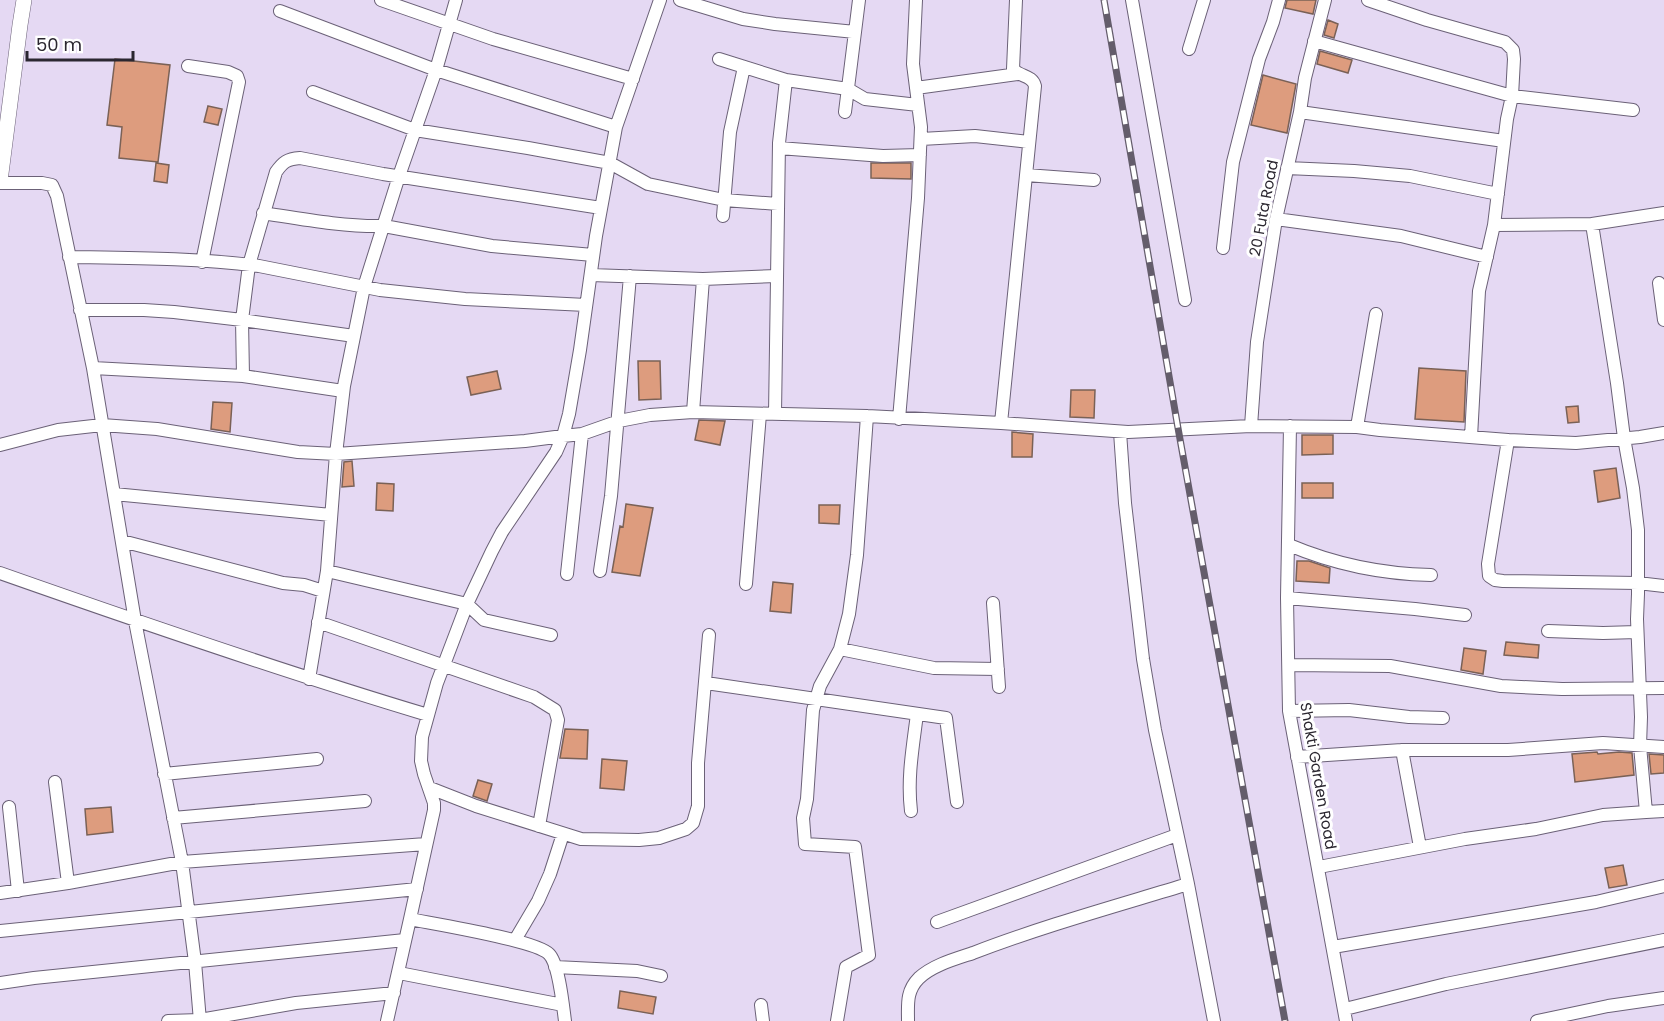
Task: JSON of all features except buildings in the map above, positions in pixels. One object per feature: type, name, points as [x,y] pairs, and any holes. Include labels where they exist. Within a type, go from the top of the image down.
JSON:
[{"type":"street","points":[[24,0],[0,182],[52,185],[57,196],[93,368],[135,621],[182,862],[200,1020]]},
{"type":"street","points":[[381,0],[493,39],[633,80]]},
{"type":"street","points":[[309,679],[327,571],[343,391],[364,287],[436,70],[456,0]]},
{"type":"street","points":[[387,1021],[435,803],[421,760],[422,737],[467,604],[502,532],[556,452],[563,436],[569,414],[593,255],[616,127],[660,0]]},
{"type":"street","points":[[680,0],[743,19],[855,32]]},
{"type":"street","points":[[845,112],[859,0]]},
{"type":"street","points":[[899,419],[921,140],[914,64],[916,0]]},
{"type":"street","points":[[1016,0],[1013,69],[1018,74]]},
{"type":"street","points":[[1131,0],[1185,300]]},
{"type":"street","points":[[1189,49],[1204,0]]},
{"type":"street","points":[[1223,248],[1233,162],[1259,59],[1279,0]]},
{"type":"street","name":"20 Futa Road","points":[[1251,426],[1257,342],[1276,219],[1300,112],[1305,78],[1325,0]]},
{"type":"street","points":[[1368,0],[1427,20],[1505,42],[1513,50],[1512,96],[1494,225],[1479,291],[1471,437]]},
{"type":"street","points":[[280,11],[436,70],[616,127]]},
{"type":"street","points":[[1314,41],[1512,96],[1633,110]]},
{"type":"street","points":[[719,60],[786,80],[848,89],[865,99],[918,105]]},
{"type":"street","points":[[188,66],[228,72],[237,76],[239,82],[201,262]]},
{"type":"street","points":[[723,216],[730,132],[744,67]]},
{"type":"street","points":[[916,88],[1018,74],[1034,81],[1001,423]]},
{"type":"street","points":[[775,414],[779,148],[786,80]]},
{"type":"street","points":[[313,92],[415,130],[610,163],[648,184],[724,200],[778,204]]},
{"type":"street","points":[[1300,112],[1504,141]]},
{"type":"street","points":[[921,140],[975,136],[1029,142]]},
{"type":"street","points":[[779,148],[883,156],[920,155]]},
{"type":"street","points":[[243,376],[242,320],[249,265],[276,172],[282,163],[289,159],[300,158],[601,208]]},
{"type":"street","points":[[1287,168],[1410,176],[1498,194]]},
{"type":"street","points":[[1026,175],[1094,180]]},
{"type":"street","points":[[1494,225],[1592,224],[1664,212]]},
{"type":"street","points":[[263,213],[308,220],[370,226],[384,225],[492,246],[593,255]]},
{"type":"street","points":[[1276,219],[1401,236],[1487,257]]},
{"type":"street","points":[[1592,224],[1624,438],[1634,488],[1638,530],[1637,632],[1646,812]]},
{"type":"street","points":[[69,256],[249,265],[380,290],[465,299],[586,305]]},
{"type":"street","points":[[591,275],[703,279],[777,276]]},
{"type":"street","points":[[600,571],[611,496],[630,276]]},
{"type":"street","points":[[693,412],[703,279]]},
{"type":"street","points":[[1659,283],[1664,320]]},
{"type":"street","points":[[80,310],[144,310],[242,320],[354,336]]},
{"type":"street","points":[[1357,427],[1376,314]]},
{"type":"street","points":[[93,368],[243,376],[343,391]]},
{"type":"street","points":[[0,445],[58,430],[102,425],[157,429],[268,448],[336,454],[525,441],[582,434],[618,421],[650,415],[693,412],[867,416],[1120,432],[1251,426],[1357,427],[1508,440],[1576,442],[1664,433]]},
{"type":"street","points":[[746,584],[760,414]]},
{"type":"street","points":[[837,1021],[846,967],[869,956],[855,847],[805,844],[803,818],[807,799],[813,710],[820,686],[840,649],[849,614],[857,555],[867,416]]},
{"type":"street","name":"Shakti Garden Road","points":[[1290,426],[1287,598],[1289,711],[1345,1015]]},
{"type":"street","points":[[1120,432],[1125,502],[1143,659],[1155,730],[1214,1021]]},
{"type":"street","points":[[567,574],[582,434]]},
{"type":"street","points":[[1508,440],[1488,564],[1490,576],[1495,580],[1503,581],[1638,583],[1664,586]]},
{"type":"street","points":[[114,494],[331,514]]},
{"type":"street","points":[[122,542],[323,591]]},
{"type":"street","points":[[1289,545],[1312,554],[1373,570],[1431,575]]},
{"type":"street","points":[[327,571],[467,604],[484,620],[551,635]]},
{"type":"street","points":[[0,573],[309,679],[428,715]]},
{"type":"street","points":[[1287,598],[1465,615]]},
{"type":"street","points":[[993,603],[999,687]]},
{"type":"street","points":[[318,622],[534,697],[555,710],[558,720],[539,826]]},
{"type":"street","points":[[1548,631],[1637,632]]},
{"type":"street","points":[[430,789],[581,839],[639,840],[659,838],[686,830],[693,823],[698,806],[698,763],[709,635]]},
{"type":"street","points":[[840,649],[934,668],[998,669]]},
{"type":"street","points":[[1289,665],[1390,666],[1501,686],[1664,688]]},
{"type":"street","points":[[706,682],[946,718],[957,802]]},
{"type":"street","points":[[1289,711],[1349,710],[1409,717],[1443,718]]},
{"type":"street","points":[[911,811],[910,774],[917,714]]},
{"type":"street","points":[[1297,757],[1402,750],[1508,750],[1604,743],[1664,747]]},
{"type":"street","points":[[1402,750],[1420,848]]},
{"type":"street","points":[[164,774],[317,759]]},
{"type":"street","points":[[55,782],[68,883]]},
{"type":"street","points":[[173,818],[364,801]]},
{"type":"street","points":[[9,807],[18,891]]},
{"type":"street","points":[[1319,867],[1603,815],[1664,811]]},
{"type":"street","points":[[515,940],[538,901],[564,834]]},
{"type":"street","points":[[937,922],[1177,835]]},
{"type":"street","points":[[0,893],[182,862],[426,844]]},
{"type":"street","points":[[908,1021],[908,998],[913,987],[920,977],[940,965],[1010,939],[1188,884]]},
{"type":"street","points":[[1333,947],[1596,902],[1664,886]]},
{"type":"street","points":[[0,931],[417,889]]},
{"type":"street","points":[[410,919],[515,940],[541,948],[550,955],[555,967],[565,1021]]},
{"type":"street","points":[[0,983],[405,940]]},
{"type":"street","points":[[1345,1015],[1446,984],[1664,940]]},
{"type":"street","points":[[555,967],[637,971],[661,976]]},
{"type":"street","points":[[399,973],[562,1005]]},
{"type":"street","points":[[168,1021],[200,1020],[296,1003],[394,993]]},
{"type":"street","points":[[1537,1021],[1608,1006],[1664,998]]},
{"type":"street","points":[[761,1005],[763,1021]]},
{"type":"railway","points":[[1104,0],[1178,428],[1285,1021]]}]
